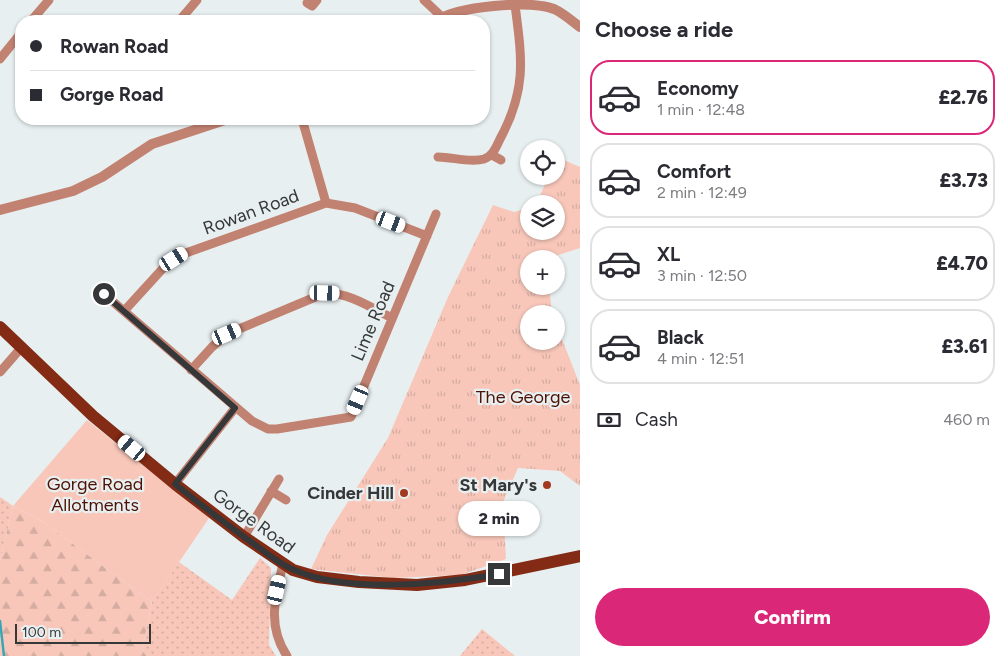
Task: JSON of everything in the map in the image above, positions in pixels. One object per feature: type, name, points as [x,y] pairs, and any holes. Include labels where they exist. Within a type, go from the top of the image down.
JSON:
[{"type":"main road","name":"Gorge Road","points":[[0,327],[93,416],[175,484],[244,537],[283,564],[317,577],[359,582],[417,585],[465,580],[580,556]]},
{"type":"street","points":[[36,15],[49,0]]},
{"type":"street","points":[[184,15],[197,0]]},
{"type":"street","points":[[307,3],[312,6],[317,0]]},
{"type":"street","points":[[424,0],[436,15]]},
{"type":"street","points":[[444,154],[483,160],[492,156],[510,120],[520,86],[519,40],[515,5]]},
{"type":"street","points":[[448,15],[487,7],[515,5],[554,9],[580,27]]},
{"type":"street","points":[[0,59],[15,40]]},
{"type":"street","points":[[0,210],[72,191],[102,177],[152,144],[210,125]]},
{"type":"street","name":"Rowan Road","points":[[125,310],[166,265],[183,254],[326,203],[304,125]]},
{"type":"street","points":[[492,156],[501,160]]},
{"type":"street","points":[[326,203],[355,208],[427,236]]},
{"type":"street","name":"Lime Road","points":[[235,408],[252,421],[268,429],[351,416],[436,214]]},
{"type":"street","points":[[192,370],[219,340],[227,334],[325,293],[338,293],[392,318]]},
{"type":"street","points":[[104,294],[125,310],[235,408],[175,484]]},
{"type":"street","points":[[0,372],[21,348]]},
{"type":"street","points":[[244,537],[279,479]]},
{"type":"street","points":[[271,492],[286,500]]},
{"type":"street","points":[[283,564],[276,598],[275,633],[287,656]]},
{"type":"green space","name":"The George","points":[[565,161],[580,167],[580,248],[565,253],[565,250],[520,250],[520,295],[550,295],[551,305],[520,305],[520,350],[565,350],[565,347],[580,385],[580,486],[560,471],[518,468],[503,502],[506,559],[461,575],[393,578],[311,569],[327,535],[388,438],[448,297],[493,205],[514,212],[520,210],[520,240],[565,240],[565,195],[540,195],[545,185],[565,185]]},
{"type":"green space","name":"Gorge Road Allotments","points":[[87,420],[209,518],[152,602],[39,519],[13,506]]},
{"type":"green space","points":[[0,497],[13,506],[0,561]]},
{"type":"green space","points":[[13,506],[39,519],[152,602],[142,650],[147,656],[0,656],[0,561]]},
{"type":"green space","points":[[260,558],[271,568],[269,645],[276,656],[147,656],[142,650],[152,602],[179,562],[232,600]]},
{"type":"green space","points":[[482,629],[515,656],[460,656]]},
{"type":"waterway","points":[[0,621],[4,656]]},
{"type":"place","name":"St Mary's","points":[[547,485]]},
{"type":"place","name":"Cinder Hill","points":[[404,493]]},
{"type":"route","points":[[104,294],[125,310],[235,408],[175,484],[244,537],[293,570],[317,577],[359,582],[417,585],[499,574]]}]
